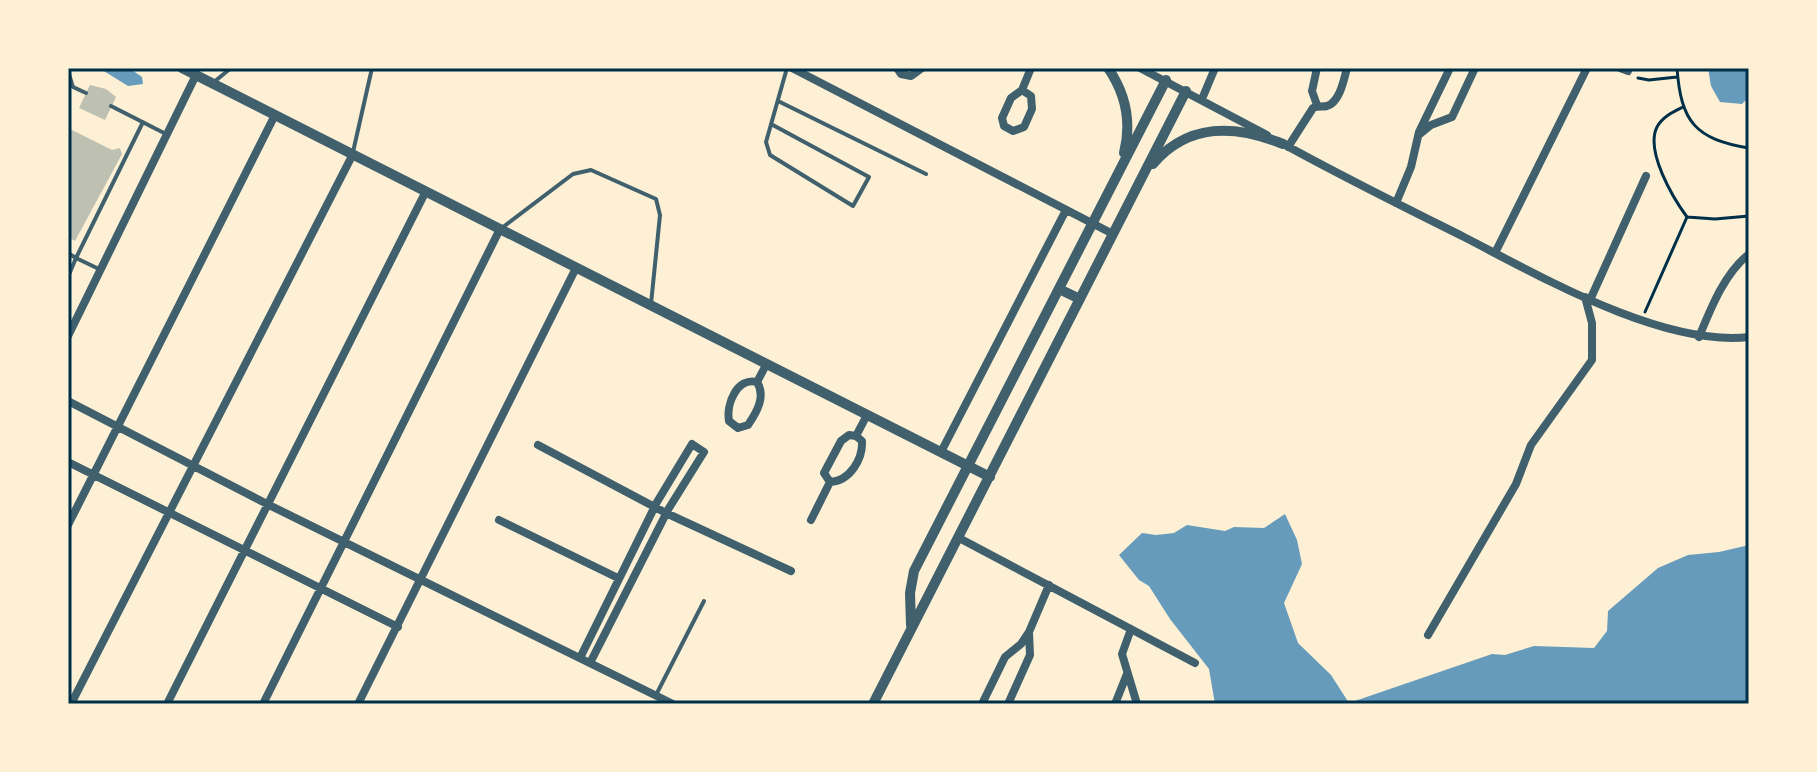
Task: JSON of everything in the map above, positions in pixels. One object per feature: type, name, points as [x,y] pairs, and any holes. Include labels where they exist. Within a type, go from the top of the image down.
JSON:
[{"type":"street","points":[[182,68],[990,477]]},
{"type":"street","points":[[790,68],[1113,234]]},
{"type":"street","points":[[897,68],[901,74],[911,76],[922,68]]},
{"type":"street","points":[[1022,90],[1031,96],[1032,109],[1024,127],[1013,131],[1004,126],[1002,118],[1011,98],[1022,90],[1031,68]]},
{"type":"street","points":[[1108,68],[1123,95],[1128,114],[1126,145],[1111,187]]},
{"type":"street","points":[[1140,68],[1396,203],[1588,299],[1699,337],[1749,337]]},
{"type":"street","points":[[1202,99],[1215,68]]},
{"type":"street","points":[[1317,68],[1312,91],[1317,105]]},
{"type":"street","points":[[1317,105],[1327,106],[1335,100],[1347,68]]},
{"type":"street","points":[[1396,203],[1411,167],[1418,136],[1450,68]]},
{"type":"street","points":[[1418,136],[1431,125],[1452,117],[1475,68]]},
{"type":"street","points":[[1495,253],[1587,68]]},
{"type":"street","points":[[68,336],[196,75]]},
{"type":"street","points":[[909,637],[914,571],[1166,80]]},
{"type":"street","points":[[873,704],[1186,91]]},
{"type":"street","points":[[1285,145],[1317,105]]},
{"type":"street","points":[[68,525],[275,115]]},
{"type":"street","points":[[1144,174],[1171,147],[1207,132],[1243,130],[1285,145]]},
{"type":"street","points":[[71,704],[353,154]]},
{"type":"street","points":[[1428,635],[1516,484],[1531,445],[1592,360],[1592,323],[1588,299],[1646,176]]},
{"type":"street","points":[[167,704],[426,191]]},
{"type":"street","points":[[941,452],[1066,210]]},
{"type":"street","points":[[263,704],[500,229]]},
{"type":"street","points":[[1699,337],[1736,265],[1749,254]]},
{"type":"street","points":[[358,704],[576,268]]},
{"type":"street","points":[[1059,289],[1080,299]]},
{"type":"street","points":[[757,382],[766,365]]},
{"type":"street","points":[[750,380],[757,382],[761,390],[760,402],[748,425],[738,428],[729,421],[727,412],[739,386],[750,380]]},
{"type":"street","points":[[68,401],[267,504],[673,704]]},
{"type":"street","points":[[856,436],[867,415]]},
{"type":"street","points":[[849,435],[856,436],[862,441],[862,449],[851,472],[842,480],[830,482],[824,473],[841,441],[849,435]]},
{"type":"street","points":[[580,658],[654,507],[692,444],[704,452],[666,513],[590,663]]},
{"type":"street","points":[[538,445],[666,513],[791,571]]},
{"type":"street","points":[[68,462],[398,627]]},
{"type":"street","points":[[811,520],[830,482]]},
{"type":"street","points":[[499,520],[618,578]]},
{"type":"street","points":[[959,538],[1195,663]]},
{"type":"street","points":[[623,568],[635,574]]},
{"type":"street","points":[[982,704],[1005,657],[1021,644],[1029,632],[1049,585]]},
{"type":"street","points":[[1131,629],[1122,654],[1137,704]]},
{"type":"street","points":[[1008,704],[1030,655],[1029,632]]},
{"type":"street","points":[[1115,704],[1128,673]]},
{"type":"lane","points":[[212,84],[231,68]]},
{"type":"lane","points":[[353,154],[372,68]]},
{"type":"lane","points":[[771,124],[869,177],[853,206],[770,155],[766,142],[771,124],[778,101],[790,68]]},
{"type":"lane","points":[[68,71],[70,87],[86,93]]},
{"type":"lane","points":[[778,101],[926,174]]},
{"type":"lane","points":[[111,106],[168,134]]},
{"type":"lane","points":[[68,277],[143,122]]},
{"type":"lane","points":[[500,229],[573,174],[591,170],[656,199],[660,215],[651,306]]},
{"type":"lane","points":[[68,253],[101,270]]},
{"type":"lane","points":[[655,695],[704,601]]},
{"type":"path","points":[[1677,68],[1683,107],[1689,121],[1698,130],[1722,143],[1749,148]]},
{"type":"path","points":[[1624,70],[1642,80],[1678,75]]},
{"type":"path","points":[[1683,107],[1669,114],[1657,127],[1654,144],[1673,198],[1687,217],[1715,219],[1749,216]]},
{"type":"path","points":[[1642,319],[1687,217]]},
{"type":"water","points":[[99,68],[129,68],[142,77],[143,84],[128,86]]},
{"type":"water","points":[[1708,68],[1749,68],[1749,97],[1742,104],[1720,102],[1711,86]]},
{"type":"water","points":[[1285,514],[1297,540],[1302,564],[1284,603],[1298,643],[1331,675],[1349,703],[1492,654],[1505,655],[1534,646],[1594,648],[1607,631],[1608,611],[1658,568],[1688,555],[1749,545],[1749,704],[1215,704],[1209,669],[1149,586],[1139,580],[1119,555],[1142,533],[1174,533],[1187,525],[1225,531],[1234,527],[1264,528]]},
{"type":"building","points":[[90,85],[106,89],[116,97],[105,120],[79,108]]},
{"type":"building","points":[[68,128],[112,150],[120,148],[122,154],[75,241],[68,237]]}]
